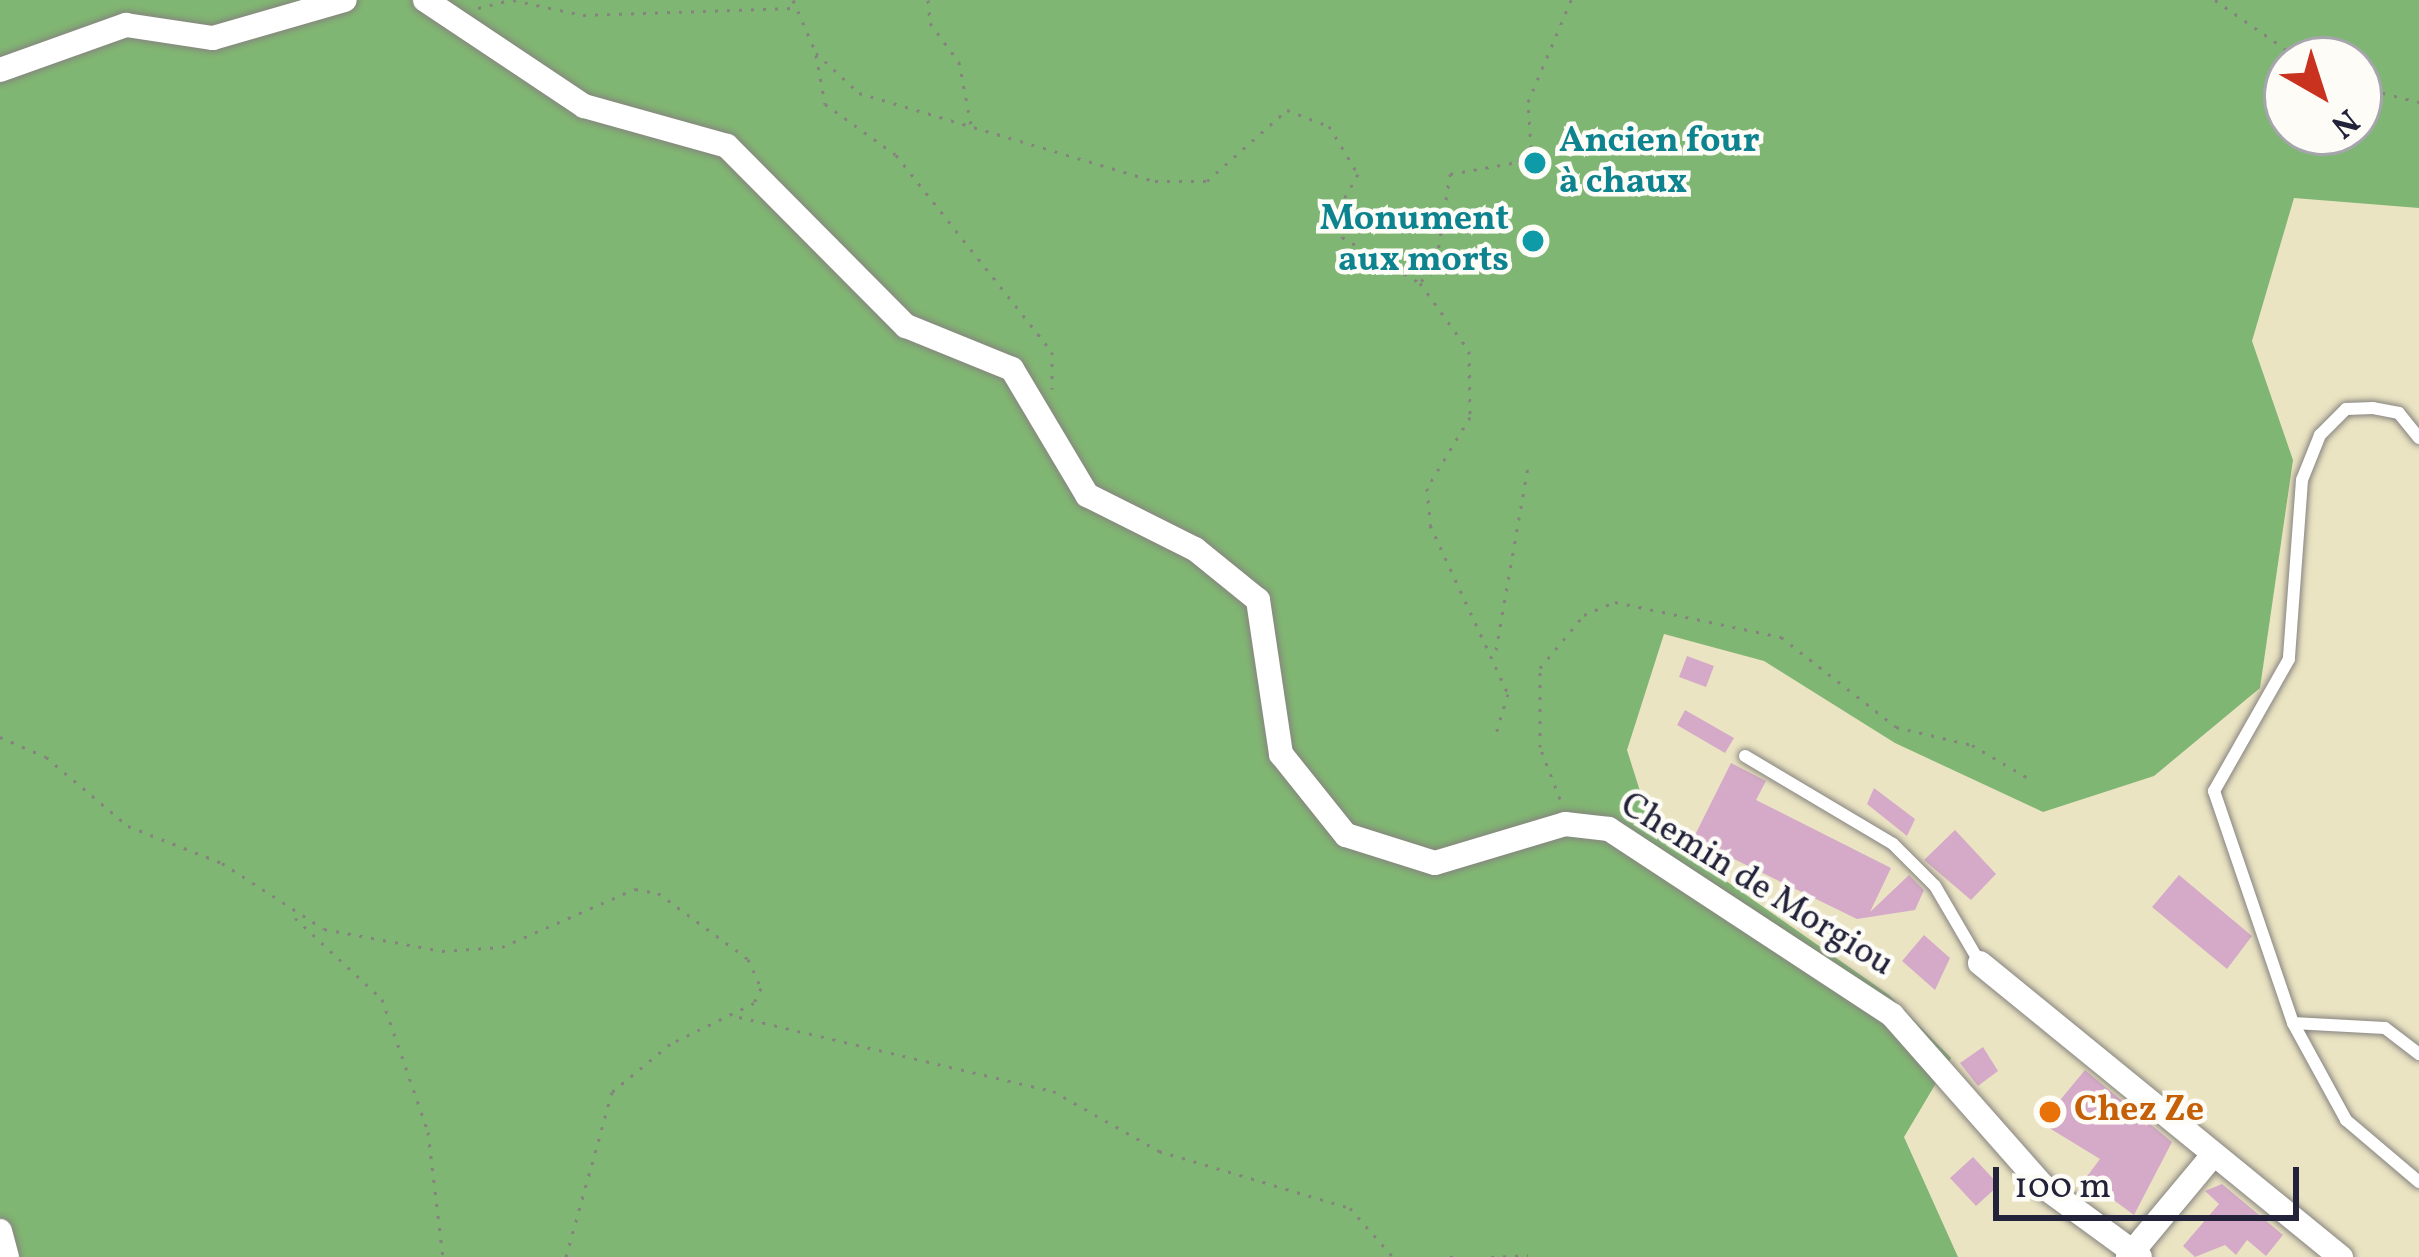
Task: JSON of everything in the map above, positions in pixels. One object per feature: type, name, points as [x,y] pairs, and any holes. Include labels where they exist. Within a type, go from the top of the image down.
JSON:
[{"type":"street","points":[[0,70],[126,25],[213,38],[345,0]]},
{"type":"street","name":"Chemin de Morgiou","points":[[424,0],[456,13],[584,106],[727,146],[905,326],[1007,365],[1052,420],[1087,494],[1195,548],[1258,600],[1277,744],[1331,824],[1388,856],[1435,863],[1565,824],[1609,829],[1852,984],[1925,1047],[2043,1186],[2134,1255]]},
{"type":"street","points":[[1980,963],[2342,1257]]},
{"type":"street","points":[[2134,1255],[2213,1155]]},
{"type":"street","points":[[0,1231],[7,1257]]},
{"type":"lane","points":[[2419,437],[2399,413],[2373,408],[2346,409],[2320,435],[2302,480],[2289,659],[2214,791],[2293,1023],[2346,1120],[2419,1182]]},
{"type":"lane","points":[[1745,756],[1893,844],[1935,886],[1980,963]]},
{"type":"lane","points":[[2293,1023],[2386,1028],[2419,1054]]},
{"type":"path","points":[[456,13],[512,0],[583,15],[796,8]]},
{"type":"path","points":[[794,0],[816,53],[825,104],[896,155],[1052,352],[1052,420]]},
{"type":"path","points":[[928,0],[930,23],[959,62],[972,132]]},
{"type":"path","points":[[1420,283],[1435,271],[1450,174],[1519,161],[1531,148],[1528,102],[1571,0]]},
{"type":"path","points":[[2215,0],[2267,36]]},
{"type":"path","points":[[816,53],[859,93],[916,103],[972,132],[1155,181],[1207,181],[1303,109],[1355,158],[1358,174],[1336,213],[1342,237],[1420,283],[1469,351],[1478,391],[1427,488],[1430,526],[1496,652],[1508,694],[1497,731]]},
{"type":"path","points":[[2383,93],[2419,102]]},
{"type":"path","points":[[1496,652],[1528,466]]},
{"type":"path","points":[[1565,824],[1540,746],[1540,668],[1584,615],[1615,602],[1781,637],[1896,727],[1972,746],[2028,778]]},
{"type":"path","points":[[0,737],[46,757],[100,809],[222,863],[294,916],[382,999],[428,1132],[443,1257]]},
{"type":"path","points":[[294,916],[374,942],[474,950],[605,896],[658,893],[758,974],[754,1003],[737,1016],[670,1044],[612,1092],[566,1257]]},
{"type":"path","points":[[737,1016],[1053,1091],[1159,1150],[1350,1208],[1394,1257]]},
{"type":"path","points":[[1491,1257],[1528,1255]]},
{"type":"path","points":[[1450,1257],[1460,1257]]},
{"type":"green space","points":[[0,0],[2419,0],[2419,208],[2294,198],[2252,341],[2293,460],[2260,688],[2154,776],[2043,812],[1895,743],[1764,661],[1664,634],[1627,750],[1652,829],[1889,995],[1951,1058],[1904,1137],[1958,1257],[0,1257]]},
{"type":"building","points":[[1687,656],[1714,666],[1706,687],[1679,677]]},
{"type":"building","points":[[1685,710],[1734,738],[1725,753],[1677,725]]},
{"type":"building","points":[[1731,763],[1766,781],[1756,800],[1891,868],[1870,912],[1909,875],[1924,890],[1915,910],[1857,919],[1693,839]]},
{"type":"building","points":[[1874,788],[1915,819],[1907,836],[1867,804]]},
{"type":"building","points":[[1955,830],[1996,874],[1971,900],[1924,860]]},
{"type":"building","points":[[2179,875],[2252,936],[2227,969],[2152,907]]},
{"type":"building","points":[[1924,935],[1950,958],[1935,990],[1902,961]]},
{"type":"building","points":[[1983,1047],[1998,1071],[1978,1086],[1960,1063]]},
{"type":"building","points":[[2085,1070],[2172,1142],[2134,1215],[2085,1179],[2100,1159],[2041,1123]]},
{"type":"building","points":[[1973,1157],[1999,1185],[1976,1206],[1950,1178]]},
{"type":"building","points":[[2222,1184],[2283,1235],[2266,1256],[2247,1240],[2236,1255],[2225,1245],[2195,1257],[2183,1246],[2219,1204],[2205,1191]]},
{"type":"place","name":"Ancien four à chaux","points":[[1535,163]]},
{"type":"place","name":"Monument aux morts","points":[[1533,241]]},
{"type":"place","name":"Chez Ze","points":[[2050,1112]]}]
